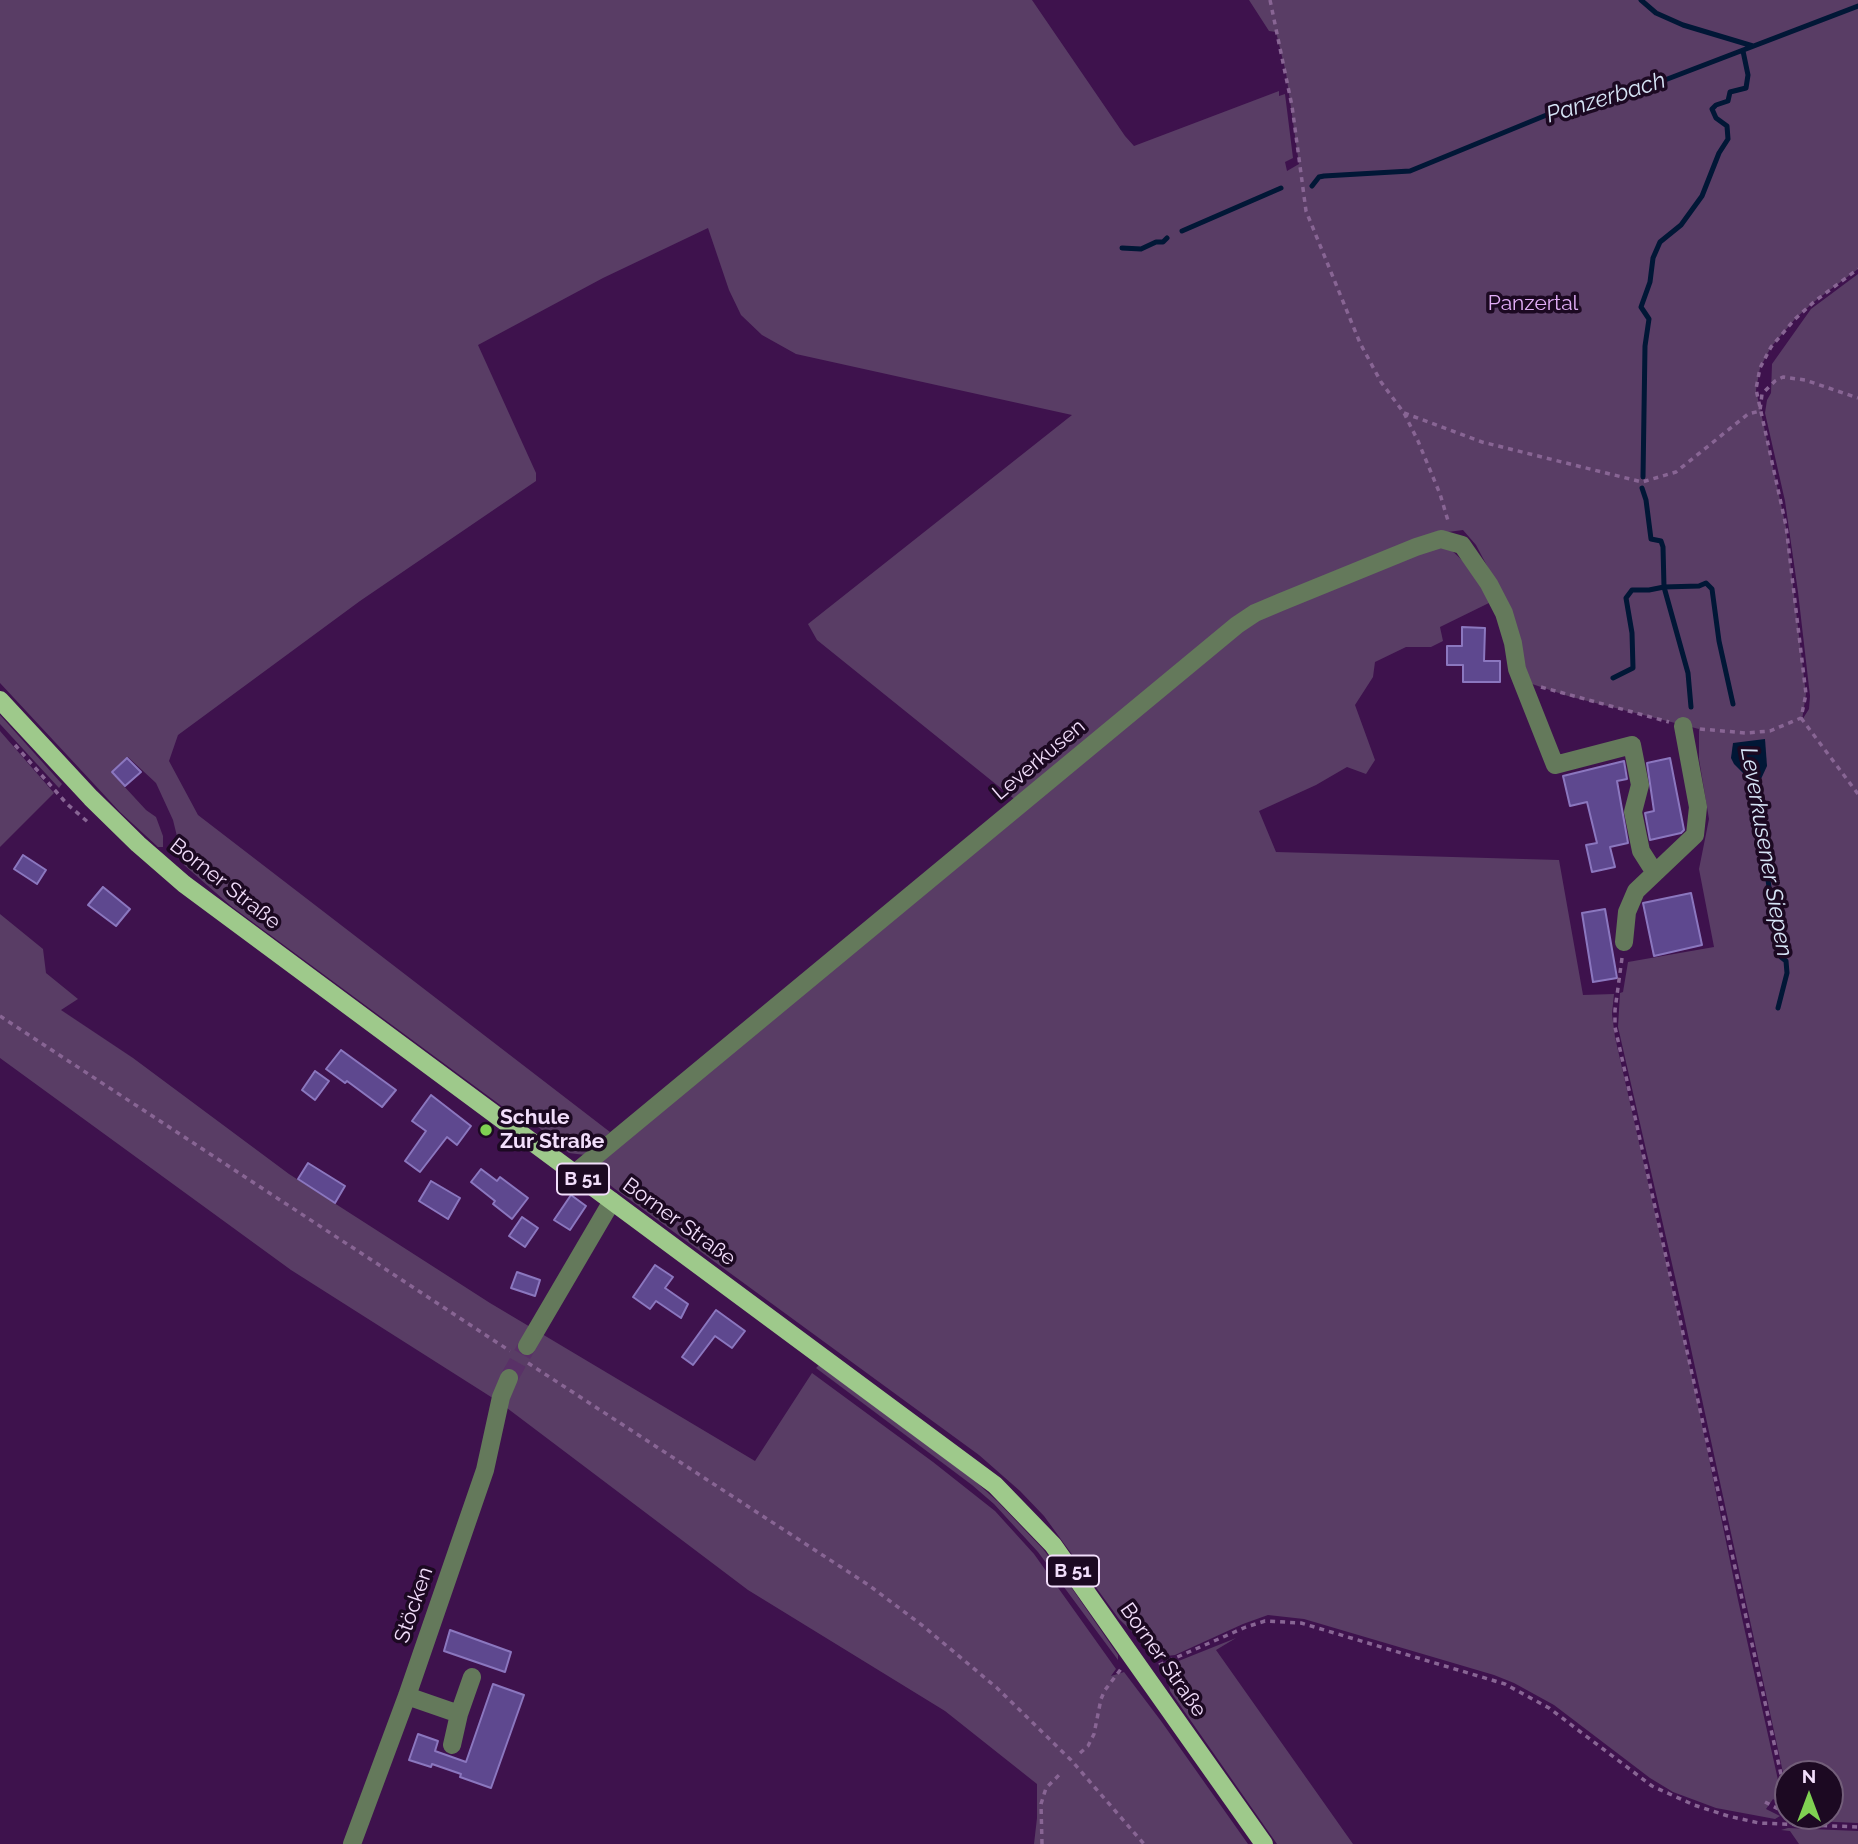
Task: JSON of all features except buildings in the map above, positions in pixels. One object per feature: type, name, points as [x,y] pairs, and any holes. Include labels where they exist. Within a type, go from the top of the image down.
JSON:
[{"type":"main road","name":"Borner Straße","points":[[0,700],[91,798],[184,884],[995,1485],[1054,1545],[1264,1844]]},
{"type":"street","name":"Leverkusen","points":[[575,1172],[1237,625],[1255,613],[1416,547],[1441,539],[1451,540]]},
{"type":"street","points":[[1451,540],[1462,545],[1489,584],[1504,613],[1517,669],[1555,765],[1632,745],[1640,785],[1633,812],[1641,851],[1655,873]]},
{"type":"street","points":[[1624,942],[1627,912],[1636,891],[1695,835],[1698,807],[1683,726]]},
{"type":"street","points":[[523,1354],[612,1201]]},
{"type":"street","name":"Stöcken","points":[[352,1844],[407,1696],[485,1470],[501,1397],[509,1378]]},
{"type":"street","points":[[452,1745],[472,1676]]},
{"type":"street","points":[[407,1696],[459,1714]]},
{"type":"path","points":[[1269,0],[1292,106],[1306,211],[1336,290],[1360,343],[1381,382],[1405,413],[1448,516],[1451,540]]},
{"type":"path","points":[[1858,270],[1815,301],[1771,347],[1760,368],[1756,390],[1786,527],[1806,694],[1801,719],[1858,794]]},
{"type":"path","points":[[1760,411],[1762,394],[1783,377],[1805,380],[1858,398]]},
{"type":"path","points":[[1405,413],[1482,442],[1642,482],[1676,472],[1748,414],[1760,411]]},
{"type":"path","points":[[1517,669],[1532,684],[1683,726],[1746,733],[1770,731],[1801,719]]},
{"type":"path","points":[[9,738],[66,804],[96,829]]},
{"type":"path","points":[[1624,942],[1615,1027],[1778,1760]]},
{"type":"path","points":[[0,1016],[523,1354],[847,1571],[923,1626],[959,1654],[1071,1760],[1144,1844]]},
{"type":"path","points":[[1144,1671],[1265,1621],[1301,1623],[1505,1684],[1549,1708],[1652,1786],[1694,1805],[1759,1823],[1774,1824]]},
{"type":"path","points":[[1080,1753],[1088,1746],[1094,1734],[1105,1690],[1133,1656]]},
{"type":"path","points":[[1042,1844],[1041,1804],[1046,1788],[1059,1775]]},
{"type":"path","points":[[1765,1802],[1774,1807]]},
{"type":"green space","name":"Panzertal","points":[[0,0],[1032,0],[1134,146],[1279,91],[1279,96],[1285,94],[1293,158],[1285,162],[1287,171],[1299,164],[1286,73],[1276,32],[1269,31],[1249,0],[1858,0],[1858,269],[1815,301],[1771,347],[1760,368],[1756,390],[1786,527],[1806,694],[1802,720],[1809,709],[1810,696],[1798,592],[1785,501],[1765,413],[1771,393],[1772,364],[1811,309],[1858,274],[1858,1823],[1844,1822],[1844,1760],[1780,1760],[1618,1027],[1620,993],[1623,992],[1628,962],[1714,947],[1699,869],[1709,819],[1699,759],[1699,729],[1568,696],[1532,684],[1517,669],[1502,594],[1476,545],[1463,530],[1433,534],[1438,547],[1449,548],[1477,574],[1493,601],[1440,627],[1443,641],[1431,647],[1406,647],[1375,662],[1373,677],[1355,705],[1375,760],[1366,774],[1347,767],[1316,785],[1259,811],[1276,852],[1559,860],[1583,995],[1614,994],[1612,1014],[1615,1037],[1692,1376],[1774,1762],[1774,1800],[1766,1809],[1774,1813],[1774,1819],[1716,1808],[1673,1792],[1650,1778],[1554,1705],[1514,1683],[1304,1619],[1268,1615],[1175,1655],[1158,1657],[1119,1619],[1044,1516],[979,1455],[605,1181],[600,1171],[602,1160],[1018,802],[817,640],[808,624],[1072,415],[796,354],[762,335],[741,315],[729,290],[708,228],[603,278],[478,345],[536,473],[536,481],[360,601],[178,735],[169,761],[198,815],[610,1132],[585,1155],[569,1153],[530,1120],[518,1112],[511,1113],[231,906],[184,865],[173,820],[156,783],[128,757],[111,772],[146,810],[156,817],[163,836],[163,847],[158,847],[120,812],[0,683]]},
{"type":"green space","points":[[0,715],[62,784],[59,788],[0,724]]},
{"type":"green space","points":[[0,731],[54,793],[0,847]]},
{"type":"green space","points":[[0,914],[43,949],[46,973],[78,999],[61,1010],[133,1058],[289,1174],[490,1303],[755,1461],[812,1373],[933,1462],[995,1511],[1034,1554],[1116,1669],[1111,1676],[1124,1672],[1248,1844],[1034,1844],[1037,1784],[945,1711],[748,1590],[499,1402],[291,1270],[0,1058]]},
{"type":"green space","points":[[819,1365],[975,1481],[997,1501],[1043,1549],[1118,1655],[1118,1660],[1038,1552],[994,1504],[816,1368]]},
{"type":"green space","points":[[1236,1638],[1216,1650],[1353,1844],[1277,1844],[1170,1691],[1166,1666]]},
{"type":"green space","points":[[1781,1830],[1858,1831],[1858,1844],[1799,1844],[1790,1831]]},
{"type":"water","points":[[1765,739],[1767,766],[1761,779],[1748,778],[1731,758],[1733,743]]},
{"type":"waterway","points":[[1641,0],[1656,13],[1683,25],[1753,46]]},
{"type":"waterway","name":"Panzerbach","points":[[1312,186],[1319,177],[1324,176],[1410,171],[1588,98],[1610,101],[1858,6]]},
{"type":"waterway","name":"Leverkusener Siepen","points":[[1643,477],[1645,346],[1649,319],[1641,307],[1650,282],[1653,258],[1660,242],[1681,225],[1702,196],[1719,153],[1728,139],[1727,126],[1716,118],[1712,109],[1728,101],[1730,92],[1746,88],[1748,75],[1743,51]]},
{"type":"waterway","name":"Panzerbach","points":[[1182,231],[1281,188]]},
{"type":"waterway","name":"Panzerbach","points":[[1122,248],[1141,249],[1156,242],[1163,242],[1167,238]]},
{"type":"waterway","name":"Leverkusener Siepen","points":[[1642,488],[1651,539],[1661,541],[1663,547],[1664,587],[1699,586],[1706,583],[1712,589],[1719,641],[1733,704]]},
{"type":"waterway","points":[[1613,678],[1633,668],[1632,633],[1626,598],[1632,590],[1664,587],[1688,673],[1691,707]]},
{"type":"waterway","name":"Leverkusener Siepen","points":[[1752,773],[1754,802],[1767,851],[1765,859],[1774,922],[1781,957],[1786,961],[1787,973],[1778,1008]]},
{"type":"tunnel","points":[[509,1378],[527,1346]]},
{"type":"place","name":"Schule Zur Straße","points":[[486,1130]]}]
